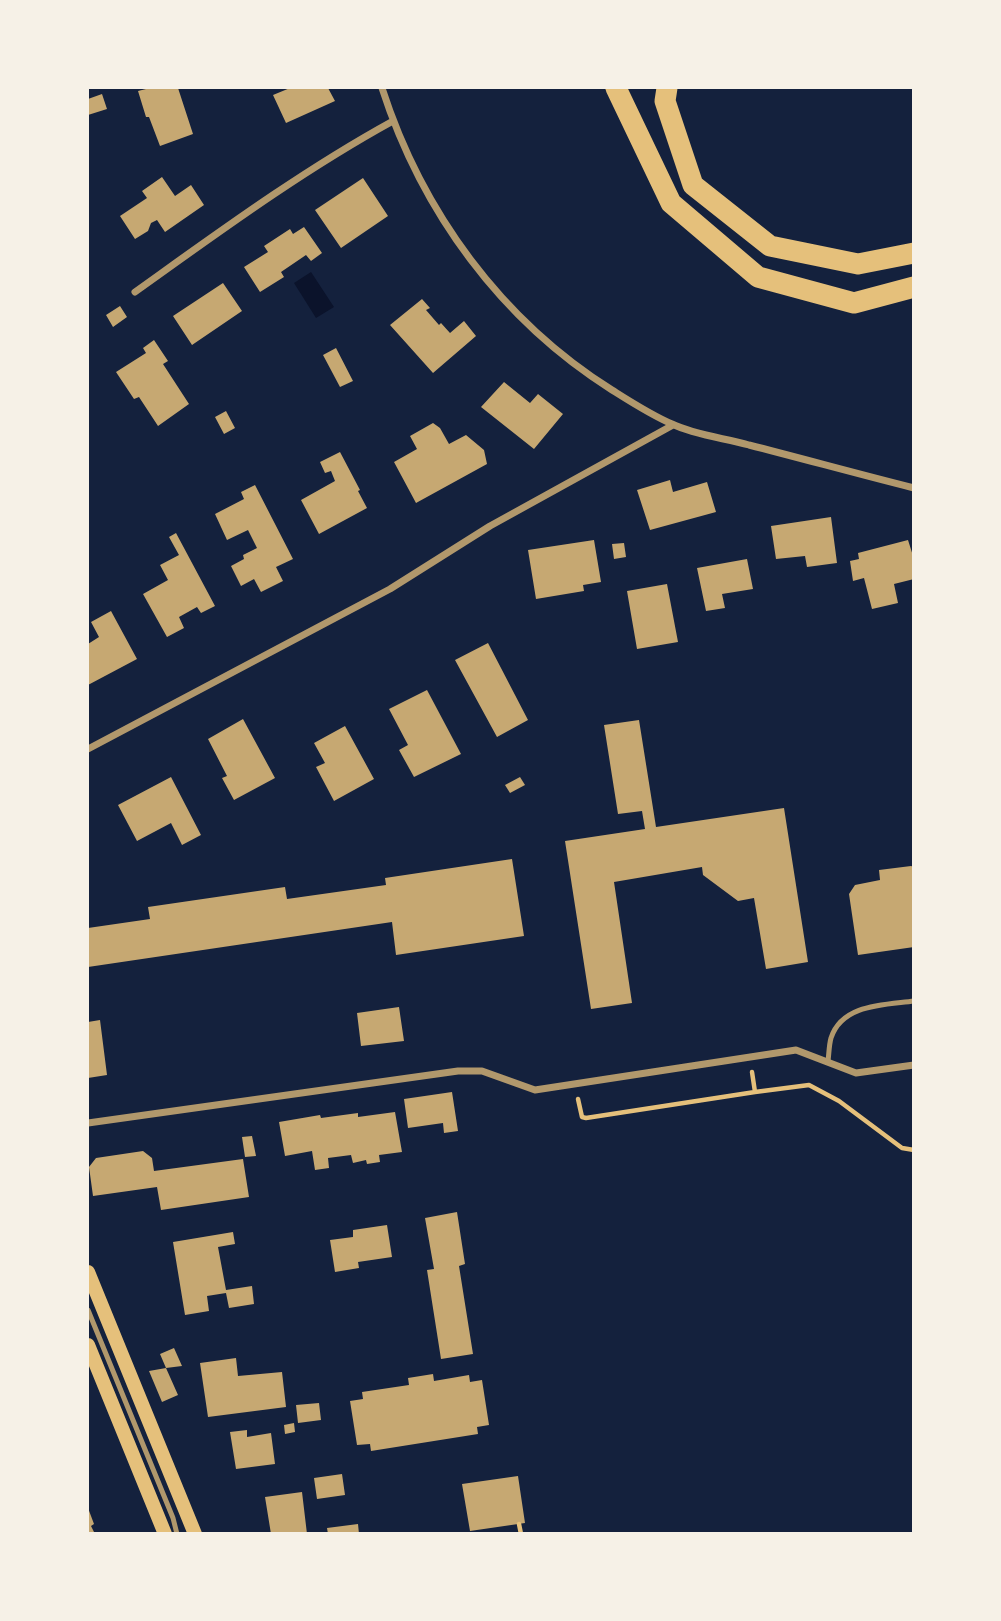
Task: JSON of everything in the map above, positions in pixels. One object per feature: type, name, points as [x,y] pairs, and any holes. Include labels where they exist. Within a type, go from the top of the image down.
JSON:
[{"type":"highway","points":[[616,88],[671,203],[758,277],[854,303],[914,287]]},
{"type":"highway","points":[[667,88],[665,101],[693,184],[770,246],[858,264],[914,253]]},
{"type":"main road","points":[[88,1272],[195,1534]]},
{"type":"main road","points":[[88,1345],[165,1534]]},
{"type":"street","points":[[382,88],[412,166],[461,249],[491,287],[556,350],[593,378],[673,425],[914,488]]},
{"type":"street","points":[[135,292],[253,208],[346,147],[393,121]]},
{"type":"street","points":[[88,749],[390,589],[490,526],[673,425]]},
{"type":"street","points":[[88,1123],[458,1071],[482,1071],[535,1090],[796,1050],[856,1073],[914,1065]]},
{"type":"lane","points":[[828,1061],[832,1037],[842,1019],[862,1008],[914,1001]]},
{"type":"lane","points":[[88,1310],[173,1518],[177,1534]]},
{"type":"path","points":[[750,1057],[755,1092]]},
{"type":"path","points":[[576,1084],[580,1113],[586,1118],[809,1085],[839,1101],[902,1148],[914,1150]]},
{"type":"path","points":[[519,1524],[521,1534]]},
{"type":"water","points":[[311,272],[334,307],[316,318],[294,283]]},
{"type":"building","points":[[178,88],[193,134],[160,146],[149,117],[146,117],[138,91]]},
{"type":"building","points":[[290,88],[328,88],[335,101],[286,123],[273,95]]},
{"type":"building","points":[[102,94],[107,109],[88,115],[88,99]]},
{"type":"building","points":[[162,177],[175,196],[191,185],[204,205],[165,232],[157,220],[151,223],[148,231],[135,239],[120,216],[147,198],[142,191]]},
{"type":"building","points":[[363,178],[388,216],[341,248],[315,210]]},
{"type":"building","points":[[304,227],[322,253],[311,261],[306,255],[281,272],[284,277],[260,292],[244,267],[268,252],[264,246],[290,229],[293,234]]},
{"type":"building","points":[[223,283],[242,311],[192,345],[173,316]]},
{"type":"building","points":[[422,299],[430,308],[426,310],[450,333],[464,321],[476,336],[433,373],[390,325]]},
{"type":"building","points":[[120,306],[127,317],[113,327],[106,315]]},
{"type":"building","points":[[154,340],[168,361],[163,364],[189,404],[158,426],[139,397],[134,399],[116,372],[146,353],[143,348]]},
{"type":"building","points":[[336,348],[353,381],[340,387],[323,355]]},
{"type":"building","points":[[504,382],[530,403],[538,394],[563,414],[534,449],[481,407]]},
{"type":"building","points":[[226,411],[235,428],[224,434],[215,417]]},
{"type":"building","points":[[433,423],[440,428],[449,444],[466,435],[484,450],[487,464],[416,503],[394,462],[417,449],[410,436]]},
{"type":"building","points":[[340,452],[367,508],[319,534],[301,500],[335,481],[331,471],[325,473],[320,462]]},
{"type":"building","points":[[670,480],[673,492],[707,482],[716,512],[650,530],[637,490]]},
{"type":"building","points":[[255,485],[293,559],[276,567],[283,581],[261,592],[254,579],[241,586],[231,566],[244,559],[243,555],[257,548],[248,530],[227,540],[215,514],[244,499],[241,492]]},
{"type":"building","points":[[831,517],[837,563],[807,567],[805,556],[776,559],[771,526]]},
{"type":"building","points":[[176,533],[215,606],[201,613],[197,607],[179,617],[184,628],[167,637],[143,594],[168,580],[160,565],[179,555],[169,537]]},
{"type":"building","points":[[594,540],[601,582],[583,585],[584,591],[536,599],[528,550]]},
{"type":"building","points":[[908,540],[914,559],[914,579],[894,584],[898,603],[872,609],[864,578],[853,581],[850,561],[859,559],[858,553]]},
{"type":"building","points":[[624,543],[626,557],[614,559],[612,544]]},
{"type":"building","points":[[747,559],[753,589],[722,594],[725,608],[706,611],[697,568]]},
{"type":"building","points":[[667,584],[678,642],[637,649],[627,591]]},
{"type":"building","points":[[111,611],[137,659],[88,685],[88,644],[99,637],[91,622]]},
{"type":"building","points":[[488,643],[528,720],[497,737],[455,660]]},
{"type":"building","points":[[427,690],[461,754],[414,777],[399,750],[408,745],[389,709]]},
{"type":"building","points":[[243,719],[275,778],[234,800],[222,778],[227,776],[208,739]]},
{"type":"building","points":[[639,720],[656,827],[784,808],[808,962],[766,969],[754,898],[738,901],[703,875],[702,867],[614,882],[632,1003],[591,1009],[565,841],[645,829],[642,811],[618,814],[604,725]]},
{"type":"building","points":[[345,726],[374,779],[334,801],[316,767],[325,763],[314,743]]},
{"type":"building","points":[[171,777],[201,835],[182,845],[171,823],[137,841],[118,805]]},
{"type":"building","points":[[520,777],[525,785],[510,793],[505,785]]},
{"type":"building","points":[[512,859],[524,936],[396,955],[392,922],[88,967],[88,928],[150,919],[148,907],[285,887],[287,899],[386,885],[385,878]]},
{"type":"building","points":[[914,867],[914,947],[858,955],[849,894],[855,885],[880,880],[879,870]]},
{"type":"building","points":[[399,1007],[404,1041],[361,1046],[357,1013]]},
{"type":"building","points":[[100,1020],[107,1075],[88,1078],[88,1022]]},
{"type":"building","points":[[452,1092],[458,1131],[444,1133],[443,1123],[408,1128],[404,1099]]},
{"type":"building","points":[[395,1112],[402,1152],[379,1155],[380,1162],[367,1164],[366,1160],[353,1163],[351,1155],[328,1158],[329,1168],[315,1170],[312,1151],[285,1156],[279,1122],[320,1115],[321,1118],[358,1113],[358,1117]]},
{"type":"building","points":[[252,1136],[256,1156],[245,1157],[242,1137]]},
{"type":"building","points":[[143,1151],[152,1158],[154,1171],[243,1159],[249,1197],[161,1210],[157,1187],[93,1196],[89,1167],[96,1158]]},
{"type":"building","points":[[457,1212],[465,1264],[459,1266],[473,1354],[441,1359],[427,1270],[434,1269],[425,1218]]},
{"type":"building","points":[[387,1225],[392,1257],[358,1262],[359,1268],[335,1272],[330,1240],[353,1237],[353,1230]]},
{"type":"building","points":[[233,1232],[235,1244],[218,1247],[226,1290],[252,1286],[254,1304],[229,1308],[226,1293],[207,1296],[209,1311],[185,1315],[173,1242]]},
{"type":"building","points":[[174,1348],[182,1366],[166,1368],[160,1354]]},
{"type":"building","points":[[236,1358],[238,1376],[282,1372],[286,1407],[208,1417],[200,1363]]},
{"type":"building","points":[[166,1368],[178,1395],[162,1402],[149,1371]]},
{"type":"building","points":[[433,1374],[434,1381],[469,1375],[470,1382],[482,1380],[489,1425],[477,1427],[478,1434],[371,1451],[370,1444],[357,1445],[350,1401],[363,1399],[362,1392],[409,1385],[408,1378]]},
{"type":"building","points":[[319,1403],[321,1420],[298,1423],[296,1405]]},
{"type":"building","points":[[294,1423],[295,1432],[285,1434],[284,1425]]},
{"type":"building","points":[[247,1430],[247,1437],[271,1433],[275,1464],[236,1469],[230,1432]]},
{"type":"building","points":[[342,1474],[345,1495],[317,1499],[314,1478]]},
{"type":"building","points":[[518,1476],[525,1523],[470,1531],[462,1484]]},
{"type":"building","points":[[302,1492],[307,1534],[271,1534],[265,1497]]},
{"type":"building","points":[[88,1508],[94,1524],[91,1526],[95,1534],[88,1534]]},
{"type":"building","points":[[358,1524],[359,1534],[328,1534],[327,1528]]}]
